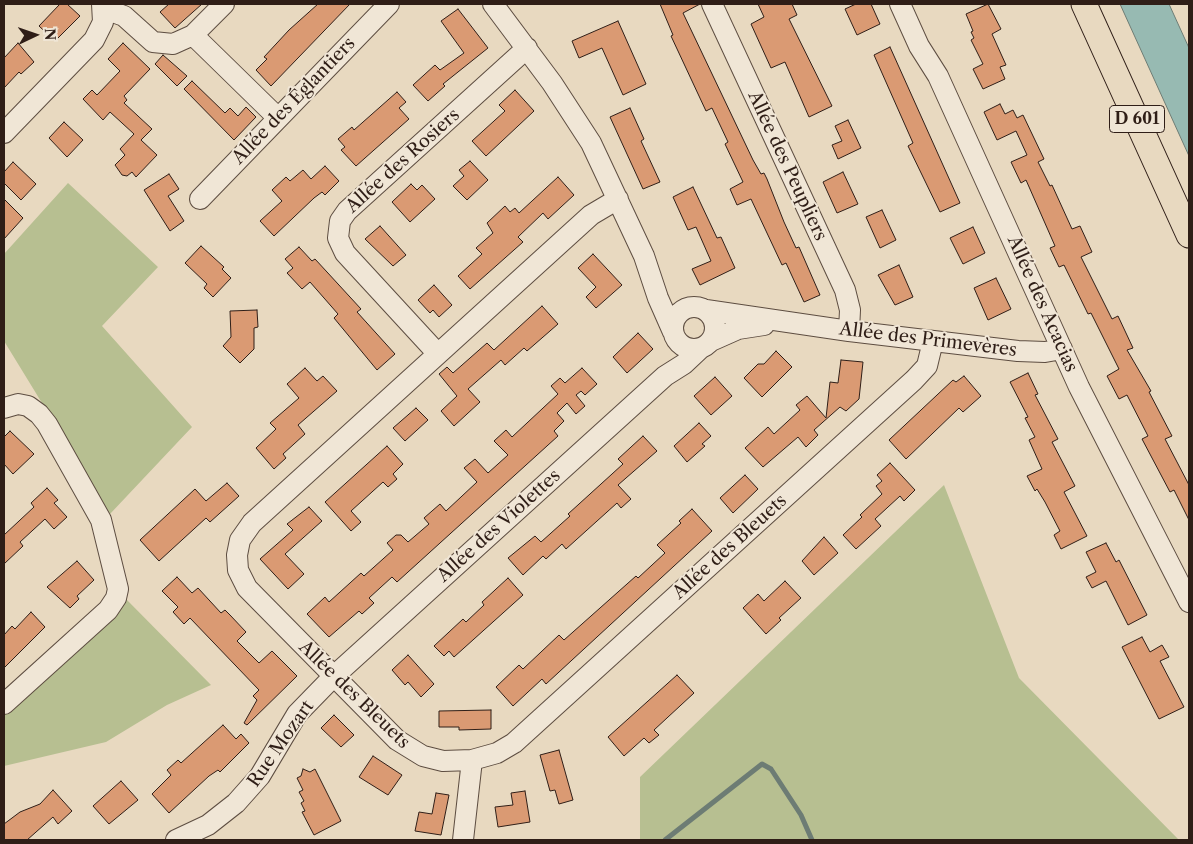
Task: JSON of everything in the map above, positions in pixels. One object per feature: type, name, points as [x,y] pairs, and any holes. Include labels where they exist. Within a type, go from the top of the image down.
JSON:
[{"type":"main road","name":"D 601","points":[[1084,4],[1189,234]]},
{"type":"street","points":[[4,133],[94,40],[102,27],[102,8],[120,14],[149,40],[157,43],[173,44],[193,36],[224,4]]},
{"type":"street","name":"Allée des Églantiers","points":[[200,199],[389,4]]},
{"type":"street","points":[[493,4],[527,48],[583,129],[618,198],[644,256],[658,298],[675,336],[688,348],[706,344],[715,324],[701,309],[685,309],[678,314],[674,321],[675,336]]},
{"type":"street","name":"Allée des Peupliers","points":[[712,4],[844,290],[850,310],[849,331]]},
{"type":"street","name":"Allée des Acacias","points":[[900,4],[919,46],[938,76],[1079,387],[1189,602]]},
{"type":"street","points":[[193,36],[278,118]]},
{"type":"street","name":"Allée des Rosiers","points":[[438,354],[345,253],[338,238],[340,221],[347,211],[527,48]]},
{"type":"street","name":"Allée des Bleuets","points":[[618,198],[590,215],[252,523],[240,540],[237,562],[243,584],[333,677],[397,740],[408,748],[435,759],[472,760],[497,753],[514,743],[900,394],[926,366],[933,341]]},
{"type":"street","name":"Allée des Primevères","points":[[644,256],[667,291],[701,309],[794,324],[1028,352],[1062,349]]},
{"type":"street","name":"Allée des Primevères","points":[[706,344],[745,328],[794,324]]},
{"type":"street","name":"Allée des Violettes","points":[[665,376],[676,359],[675,336]]},
{"type":"street","name":"Allée des Violettes","points":[[333,677],[665,376],[684,364],[706,344]]},
{"type":"street","points":[[4,408],[18,404],[28,406],[39,414],[46,424],[101,520],[118,589],[116,598],[108,610],[4,704]]},
{"type":"street","name":"Rue Mozart","points":[[176,840],[208,825],[242,797],[269,763],[297,714],[333,677]]},
{"type":"street","points":[[463,840],[472,760]]},
{"type":"green space","points":[[68,183],[158,267],[102,326],[192,427],[110,514],[4,341],[4,254]]},
{"type":"green space","points":[[944,485],[1019,678],[1179,840],[640,840],[640,777]]},
{"type":"green space","points":[[126,599],[211,685],[167,705],[106,742],[4,766],[4,711]]},
{"type":"water","points":[[1120,4],[1169,4],[1189,48],[1189,156]]},
{"type":"building","points":[[60,4],[67,4],[80,16],[55,41],[39,26]]},
{"type":"building","points":[[169,4],[202,4],[175,28],[160,12]]},
{"type":"building","points":[[318,4],[350,4],[271,86],[256,70],[267,59],[264,57],[289,30]]},
{"type":"building","points":[[660,4],[700,4],[683,13],[753,160],[761,174],[764,173],[767,179],[784,222],[796,248],[799,247],[820,295],[804,302],[786,263],[782,265],[751,199],[737,205],[730,189],[743,182],[725,144],[728,142],[712,108],[706,111],[671,36],[673,35]]},
{"type":"building","points":[[758,4],[792,4],[797,15],[789,19],[832,106],[809,117],[785,62],[771,68],[751,24],[764,17]]},
{"type":"building","points":[[856,4],[871,4],[880,24],[857,35],[845,9]]},
{"type":"building","points":[[988,4],[1001,29],[992,34],[1006,65],[1000,67],[1005,79],[983,89],[973,69],[983,64],[971,40],[974,38],[971,32],[973,31],[966,14]]},
{"type":"building","points":[[458,9],[488,48],[443,84],[445,86],[428,101],[413,85],[435,65],[440,70],[464,53],[441,21]]},
{"type":"building","points":[[618,21],[646,84],[623,95],[602,48],[579,58],[572,41]]},
{"type":"building","points":[[18,43],[34,62],[21,74],[19,72],[4,88],[4,58]]},
{"type":"building","points":[[123,43],[150,69],[124,96],[127,100],[124,103],[152,129],[141,140],[157,155],[136,177],[132,172],[127,176],[122,175],[115,165],[125,155],[120,149],[134,134],[110,112],[103,120],[83,99],[92,90],[97,95],[120,71],[108,59]]},
{"type":"building","points":[[890,47],[960,203],[940,212],[908,146],[913,143],[874,55]]},
{"type":"building","points":[[163,55],[187,76],[177,86],[155,64]]},
{"type":"building","points":[[192,81],[225,113],[230,108],[238,116],[246,107],[256,117],[234,140],[184,89]]},
{"type":"building","points":[[515,90],[534,111],[486,156],[472,141],[505,111],[499,105]]},
{"type":"building","points":[[397,92],[406,102],[399,108],[409,119],[356,166],[341,150],[345,147],[338,139],[352,127],[354,130]]},
{"type":"building","points":[[1000,104],[1005,114],[1013,110],[1017,118],[1023,115],[1044,159],[1038,162],[1050,186],[1052,185],[1072,229],[1080,226],[1092,252],[1081,257],[1112,319],[1118,316],[1133,348],[1127,350],[1151,391],[1149,392],[1172,436],[1165,439],[1189,485],[1189,520],[1174,490],[1170,492],[1142,439],[1148,436],[1127,395],[1119,399],[1107,376],[1119,369],[1091,313],[1088,314],[1064,265],[1059,267],[1050,248],[1055,246],[1026,180],[1021,183],[1011,162],[1027,155],[1016,131],[997,140],[984,112]]},
{"type":"building","points":[[630,108],[644,139],[641,141],[660,182],[643,189],[610,117]]},
{"type":"building","points":[[848,120],[861,148],[838,159],[832,145],[842,141],[835,126]]},
{"type":"building","points":[[64,122],[83,140],[67,157],[49,138]]},
{"type":"building","points":[[470,161],[488,180],[467,200],[453,186],[464,176],[459,170]]},
{"type":"building","points":[[13,162],[36,184],[21,200],[4,183],[4,172]]},
{"type":"building","points":[[325,166],[339,181],[325,195],[322,192],[314,198],[274,236],[260,221],[282,201],[272,190],[286,177],[290,181],[303,170],[311,179]]},
{"type":"building","points":[[843,172],[858,204],[837,213],[823,182]]},
{"type":"building","points":[[169,174],[179,189],[168,196],[184,221],[170,231],[144,190]]},
{"type":"building","points":[[558,177],[574,195],[548,219],[543,213],[518,237],[523,242],[470,289],[458,276],[482,254],[476,248],[493,233],[487,223],[505,206],[510,212],[515,208],[519,213]]},
{"type":"building","points":[[411,184],[417,190],[422,185],[435,199],[410,222],[392,202]]},
{"type":"building","points":[[693,187],[717,238],[721,237],[735,268],[700,285],[692,269],[711,261],[696,227],[688,230],[673,197]]},
{"type":"building","points":[[4,199],[23,218],[4,239]]},
{"type":"building","points":[[882,210],[896,240],[880,248],[866,217]]},
{"type":"building","points":[[380,226],[406,255],[393,266],[365,239]]},
{"type":"building","points":[[973,227],[985,253],[963,264],[950,238]]},
{"type":"building","points":[[201,246],[224,267],[222,269],[231,278],[213,297],[204,288],[207,284],[185,263]]},
{"type":"building","points":[[299,247],[312,261],[315,259],[361,309],[357,312],[395,354],[377,370],[334,318],[338,314],[310,282],[302,289],[287,273],[293,268],[285,259]]},
{"type":"building","points":[[593,254],[622,285],[596,308],[586,297],[596,287],[578,268]]},
{"type":"building","points":[[899,265],[913,297],[895,305],[878,275]]},
{"type":"building","points":[[996,278],[1011,309],[988,320],[974,288]]},
{"type":"building","points":[[434,285],[452,305],[439,317],[433,310],[430,313],[418,300]]},
{"type":"building","points":[[542,306],[558,324],[527,351],[524,348],[505,365],[501,360],[468,389],[480,402],[454,426],[441,411],[457,396],[439,374],[447,367],[453,373],[487,343],[494,350]]},
{"type":"building","points":[[257,310],[258,327],[254,328],[254,349],[240,363],[223,346],[231,337],[230,311]]},
{"type":"building","points":[[638,333],[653,349],[627,373],[613,357]]},
{"type":"building","points":[[776,351],[792,367],[762,397],[744,378],[758,364],[764,364]]},
{"type":"building","points":[[841,360],[863,362],[859,399],[846,411],[840,407],[814,430],[818,435],[806,447],[798,437],[763,467],[745,448],[768,427],[774,434],[800,410],[796,405],[807,396],[826,418],[830,382],[838,383]]},
{"type":"building","points":[[305,368],[317,381],[323,376],[337,391],[298,425],[305,434],[283,454],[286,458],[274,469],[256,448],[276,429],[270,423],[299,398],[287,384]]},
{"type":"building","points":[[582,368],[597,384],[585,395],[581,391],[576,395],[585,406],[576,414],[567,403],[557,413],[564,421],[554,431],[558,436],[397,582],[392,577],[369,598],[374,603],[362,614],[359,611],[329,637],[307,614],[325,597],[329,602],[361,573],[364,576],[393,550],[387,543],[396,535],[401,535],[408,542],[429,524],[424,518],[440,504],[446,511],[477,482],[464,468],[475,459],[488,473],[508,455],[494,441],[506,430],[512,437],[558,394],[551,386],[560,378],[565,383]]},
{"type":"building","points":[[1028,373],[1038,394],[1035,395],[1058,439],[1052,442],[1075,486],[1064,492],[1087,536],[1061,549],[1054,535],[1060,531],[1045,502],[1037,489],[1035,491],[1027,476],[1042,469],[1029,440],[1035,437],[1025,418],[1028,417],[1010,382]]},
{"type":"building","points":[[964,376],[981,396],[963,412],[959,408],[906,459],[889,440],[953,380],[956,382]]},
{"type":"building","points":[[715,377],[732,396],[711,415],[694,396]]},
{"type":"building","points":[[416,408],[428,420],[405,441],[393,428]]},
{"type":"building","points":[[699,423],[711,436],[702,444],[705,446],[687,462],[674,446]]},
{"type":"building","points":[[10,431],[34,454],[13,474],[4,464],[4,437]]},
{"type":"building","points":[[643,436],[657,451],[618,485],[631,499],[621,508],[617,503],[566,549],[562,544],[546,559],[543,556],[523,575],[508,558],[535,536],[541,542],[570,516],[568,514],[623,464],[618,459]]},
{"type":"building","points":[[387,446],[403,464],[393,474],[397,479],[388,487],[383,482],[351,511],[361,522],[351,531],[325,502]]},
{"type":"building","points":[[890,463],[915,490],[904,501],[900,496],[875,519],[881,526],[856,549],[843,535],[882,494],[876,486],[882,481],[877,475]]},
{"type":"building","points":[[745,475],[758,489],[733,513],[720,498]]},
{"type":"building","points":[[227,483],[239,496],[210,522],[206,518],[159,561],[140,540],[195,489],[206,501]]},
{"type":"building","points":[[47,488],[58,500],[54,503],[67,517],[54,529],[45,519],[20,542],[23,546],[4,564],[4,535],[34,507],[31,503]]},
{"type":"building","points":[[309,507],[322,521],[285,554],[304,574],[288,589],[260,559],[293,530],[287,524]]},
{"type":"building","points":[[692,509],[712,531],[546,684],[542,679],[513,706],[496,687],[519,665],[523,669],[559,635],[564,640],[636,576],[638,578],[665,553],[657,545],[681,523],[679,521]]},
{"type":"building","points":[[824,537],[838,553],[814,575],[802,561]]},
{"type":"building","points":[[1106,543],[1116,562],[1119,560],[1147,615],[1128,625],[1106,581],[1092,588],[1086,577],[1096,572],[1086,552]]},
{"type":"building","points":[[77,561],[94,580],[77,596],[79,599],[70,608],[47,587]]},
{"type":"building","points":[[177,577],[192,593],[198,588],[221,613],[225,610],[230,615],[246,632],[237,641],[259,663],[272,651],[297,676],[247,725],[244,723],[257,700],[253,696],[259,690],[190,618],[184,624],[173,612],[178,607],[162,591]]},
{"type":"building","points":[[508,578],[523,595],[454,657],[449,651],[444,656],[434,646],[463,619],[466,622],[484,605],[482,602]]},
{"type":"building","points":[[785,581],[801,598],[779,618],[781,620],[766,634],[743,608],[758,594],[764,601]]},
{"type":"building","points":[[31,612],[45,627],[4,668],[4,635],[12,626],[15,629]]},
{"type":"building","points":[[1142,637],[1150,652],[1162,645],[1169,657],[1160,661],[1184,707],[1159,719],[1122,647]]},
{"type":"building","points":[[408,655],[434,684],[421,697],[408,682],[405,685],[392,670]]},
{"type":"building","points":[[677,675],[694,693],[654,730],[659,735],[649,743],[644,738],[624,756],[608,737]]},
{"type":"building","points":[[491,710],[491,729],[459,730],[459,727],[439,727],[439,711]]},
{"type":"building","points":[[334,715],[354,735],[341,747],[321,728]]},
{"type":"building","points":[[223,725],[236,739],[241,734],[249,743],[220,772],[218,770],[209,776],[169,813],[152,794],[171,775],[167,770],[178,760],[181,763]]},
{"type":"building","points":[[559,750],[573,800],[559,804],[555,790],[550,791],[540,755]]},
{"type":"building","points":[[373,756],[402,775],[388,795],[359,777]]},
{"type":"building","points":[[303,769],[310,772],[315,769],[341,821],[314,835],[302,812],[305,811],[301,803],[304,801],[299,792],[303,790],[297,778],[301,776]]},
{"type":"building","points":[[121,781],[138,800],[109,824],[93,806]]},
{"type":"building","points":[[53,790],[72,811],[58,824],[53,817],[27,840],[4,840],[4,824],[20,812],[40,804]]},
{"type":"building","points":[[525,791],[530,822],[498,827],[495,807],[513,805],[511,793]]},
{"type":"building","points":[[436,793],[449,795],[441,835],[415,831],[419,812],[432,814]]},
{"type":"waterway","points":[[665,840],[762,764],[771,769],[801,815],[812,840]]}]
